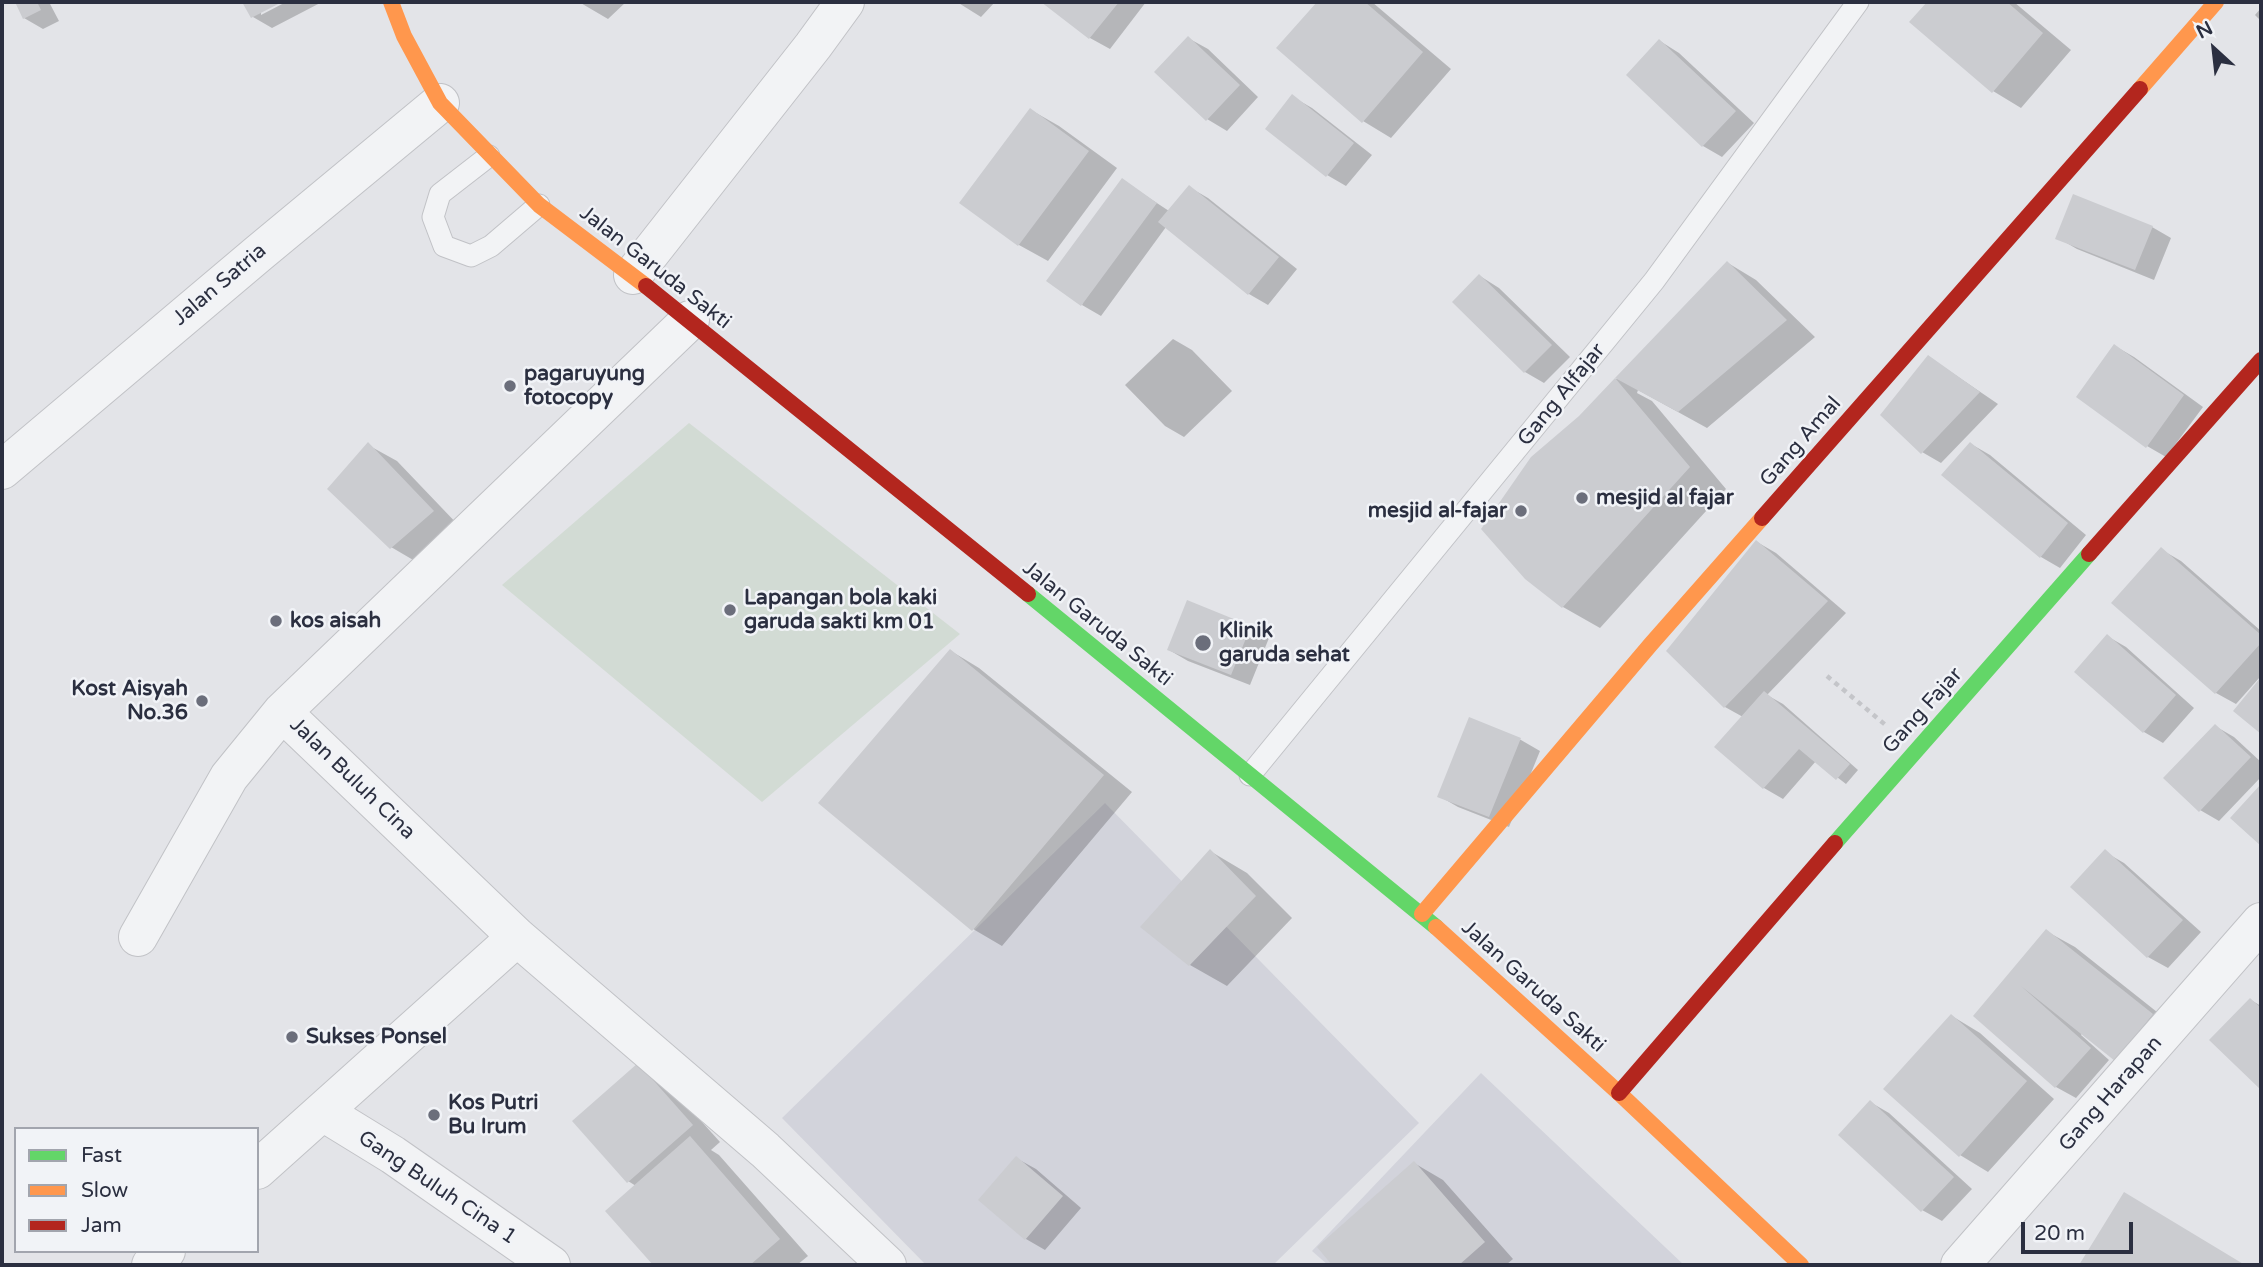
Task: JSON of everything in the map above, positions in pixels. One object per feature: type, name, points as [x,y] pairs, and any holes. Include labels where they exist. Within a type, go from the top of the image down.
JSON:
[{"type":"main road","name":"Jalan Garuda Sakti","points":[[391,2],[404,36],[440,103],[539,205],[690,320],[1422,914],[1619,1093],[1799,1265]]},
{"type":"main road","name":"Gang Amal","points":[[1422,914],[1651,644],[2216,2]]},
{"type":"main road","name":"Gang Fajar","points":[[1619,1093],[1916,750],[2261,360]]},
{"type":"street","points":[[632,275],[845,2]]},
{"type":"street","name":"Jalan Satria","points":[[2,470],[248,261],[440,103]]},
{"type":"street","name":"Jalan Buluh Cina","points":[[690,320],[282,712],[517,937],[765,1150],[887,1265]]},
{"type":"street","points":[[138,937],[229,777],[282,712]]},
{"type":"street","name":"Gang Harapan","points":[[1960,1265],[2261,922]]},
{"type":"street","points":[[259,1168],[517,937]]},
{"type":"street","name":"Gang Buluh Cina 1","points":[[323,1112],[393,1155],[551,1265]]},
{"type":"street","points":[[150,1265],[164,1253]]},
{"type":"lane","name":"Gang Alfajar","points":[[1250,775],[1654,281],[1858,2]]},
{"type":"lane","points":[[489,156],[440,194],[433,217],[444,246],[471,256],[491,246],[539,205]]},
{"type":"path","points":[[1826,676],[1916,750]]},
{"type":"shaded area","name":"Lapangan bola kaki garuda sakti km 01","points":[[689,423],[960,634],[762,802],[502,585]]},
{"type":"shaded area","points":[[1105,803],[1419,1123],[1273,1265],[926,1265],[782,1118]]},
{"type":"shaded area","points":[[1481,1073],[1684,1265],[1328,1265],[1312,1251]]},
{"type":"building","points":[[15,2],[37,2],[41,10],[23,19]]},
{"type":"building","points":[[242,2],[282,2],[251,18]]},
{"type":"building","points":[[1041,2],[1119,2],[1089,39]]},
{"type":"building","points":[[1317,2],[1365,2],[1423,52],[1362,123],[1276,48]]},
{"type":"building","points":[[1927,2],[2007,2],[2043,33],[1992,93],[1909,22]]},
{"type":"building","points":[[1188,36],[1240,85],[1206,121],[1154,72]]},
{"type":"building","points":[[1659,39],[1736,111],[1702,147],[1626,75]]},
{"type":"building","points":[[1292,94],[1354,143],[1326,177],[1265,129]]},
{"type":"building","points":[[1030,108],[1089,151],[1018,246],[959,203]]},
{"type":"building","points":[[1122,178],[1157,203],[1081,306],[1046,281]]},
{"type":"building","points":[[1189,185],[1279,257],[1248,295],[1158,222]]},
{"type":"building","points":[[2073,194],[2153,226],[2135,270],[2055,239]]},
{"type":"building","points":[[1727,261],[1787,320],[1678,412],[1615,378]]},
{"type":"building","points":[[1479,274],[1552,345],[1524,373],[1452,302]]},
{"type":"building","points":[[2114,344],[2184,395],[2146,448],[2076,397]]},
{"type":"building","points":[[1928,355],[1980,392],[1921,454],[1880,415]]},
{"type":"building","name":"mesjid al fajar","points":[[1615,378],[1690,467],[1562,608],[1525,579],[1481,529],[1531,457],[1579,416]]},
{"type":"building","points":[[368,442],[434,511],[390,549],[327,489]]},
{"type":"building","points":[[1970,442],[2068,523],[2040,558],[1941,475]]},
{"type":"building","points":[[1756,540],[1828,601],[1724,708],[1666,651]]},
{"type":"building","points":[[2161,547],[2261,635],[2261,643],[2215,694],[2111,603]]},
{"type":"building","points":[[1187,600],[1251,626],[1231,675],[1167,650]]},
{"type":"building","points":[[2107,634],[2176,695],[2143,733],[2074,672]]},
{"type":"building","points":[[950,649],[1104,775],[972,931],[818,803]]},
{"type":"building","points":[[2261,677],[2261,734],[2233,711]]},
{"type":"building","points":[[1764,691],[1850,764],[1836,780],[1799,749],[1763,789],[1714,747]]},
{"type":"building","points":[[1469,717],[1521,738],[1489,817],[1437,797]]},
{"type":"building","points":[[2215,724],[2251,757],[2199,812],[2163,778]]},
{"type":"building","points":[[2261,784],[2261,846],[2230,818]]},
{"type":"building","points":[[1210,849],[1256,896],[1189,966],[1140,927]]},
{"type":"building","points":[[2105,849],[2183,920],[2147,958],[2070,887]]},
{"type":"building","points":[[2046,929],[2153,1014],[2115,1061],[2021,986],[2091,1048],[2055,1088],[1973,1016]]},
{"type":"building","points":[[2250,998],[2261,1008],[2261,1090],[2209,1040]]},
{"type":"building","points":[[1951,1014],[2027,1081],[1959,1157],[1883,1089]]},
{"type":"building","points":[[638,1063],[693,1125],[627,1183],[572,1121]]},
{"type":"building","points":[[1870,1100],[1954,1177],[1921,1212],[1838,1135]]},
{"type":"building","points":[[690,1136],[780,1239],[750,1265],[653,1265],[605,1211]]},
{"type":"building","points":[[1016,1156],[1063,1196],[1025,1240],[978,1200]]},
{"type":"building","points":[[1414,1161],[1485,1242],[1459,1265],[1332,1265],[1317,1247]]},
{"type":"building","points":[[2124,1192],[2245,1265],[2079,1265]]},
{"type":"traffic: fast","points":[[1835,843],[2089,554]]},
{"type":"traffic: fast","points":[[1028,594],[1436,927]]},
{"type":"traffic: slow","points":[[391,2],[404,36],[440,103],[539,205],[646,286]]},
{"type":"traffic: slow","points":[[2140,89],[2216,2]]},
{"type":"traffic: slow","points":[[1422,914],[1651,644],[1762,518]]},
{"type":"traffic: slow","points":[[1436,927],[1619,1093],[1801,1265]]},
{"type":"traffic: jam","points":[[1762,518],[2140,89]]},
{"type":"traffic: jam","points":[[646,286],[1028,594]]},
{"type":"traffic: jam","points":[[2089,554],[2261,360]]},
{"type":"traffic: jam","points":[[1619,1093],[1835,843]]},
{"type":"place","name":"pagaruyung fotocopy","points":[[510,386]]},
{"type":"place","name":"mesjid al fajar","points":[[1582,498]]},
{"type":"place","name":"mesjid al-fajar","points":[[1521,511]]},
{"type":"place","name":"Lapangan bola kaki garuda sakti km 01","points":[[730,610]]},
{"type":"place","name":"kos aisah","points":[[276,621]]},
{"type":"place","name":"Klinik garuda sehat","points":[[1203,643]]},
{"type":"place","name":"Kost Aisyah No.36","points":[[202,701]]},
{"type":"place","name":"Sukses Ponsel","points":[[292,1037]]},
{"type":"place","name":"Kos Putri Bu Irum","points":[[434,1115]]}]
